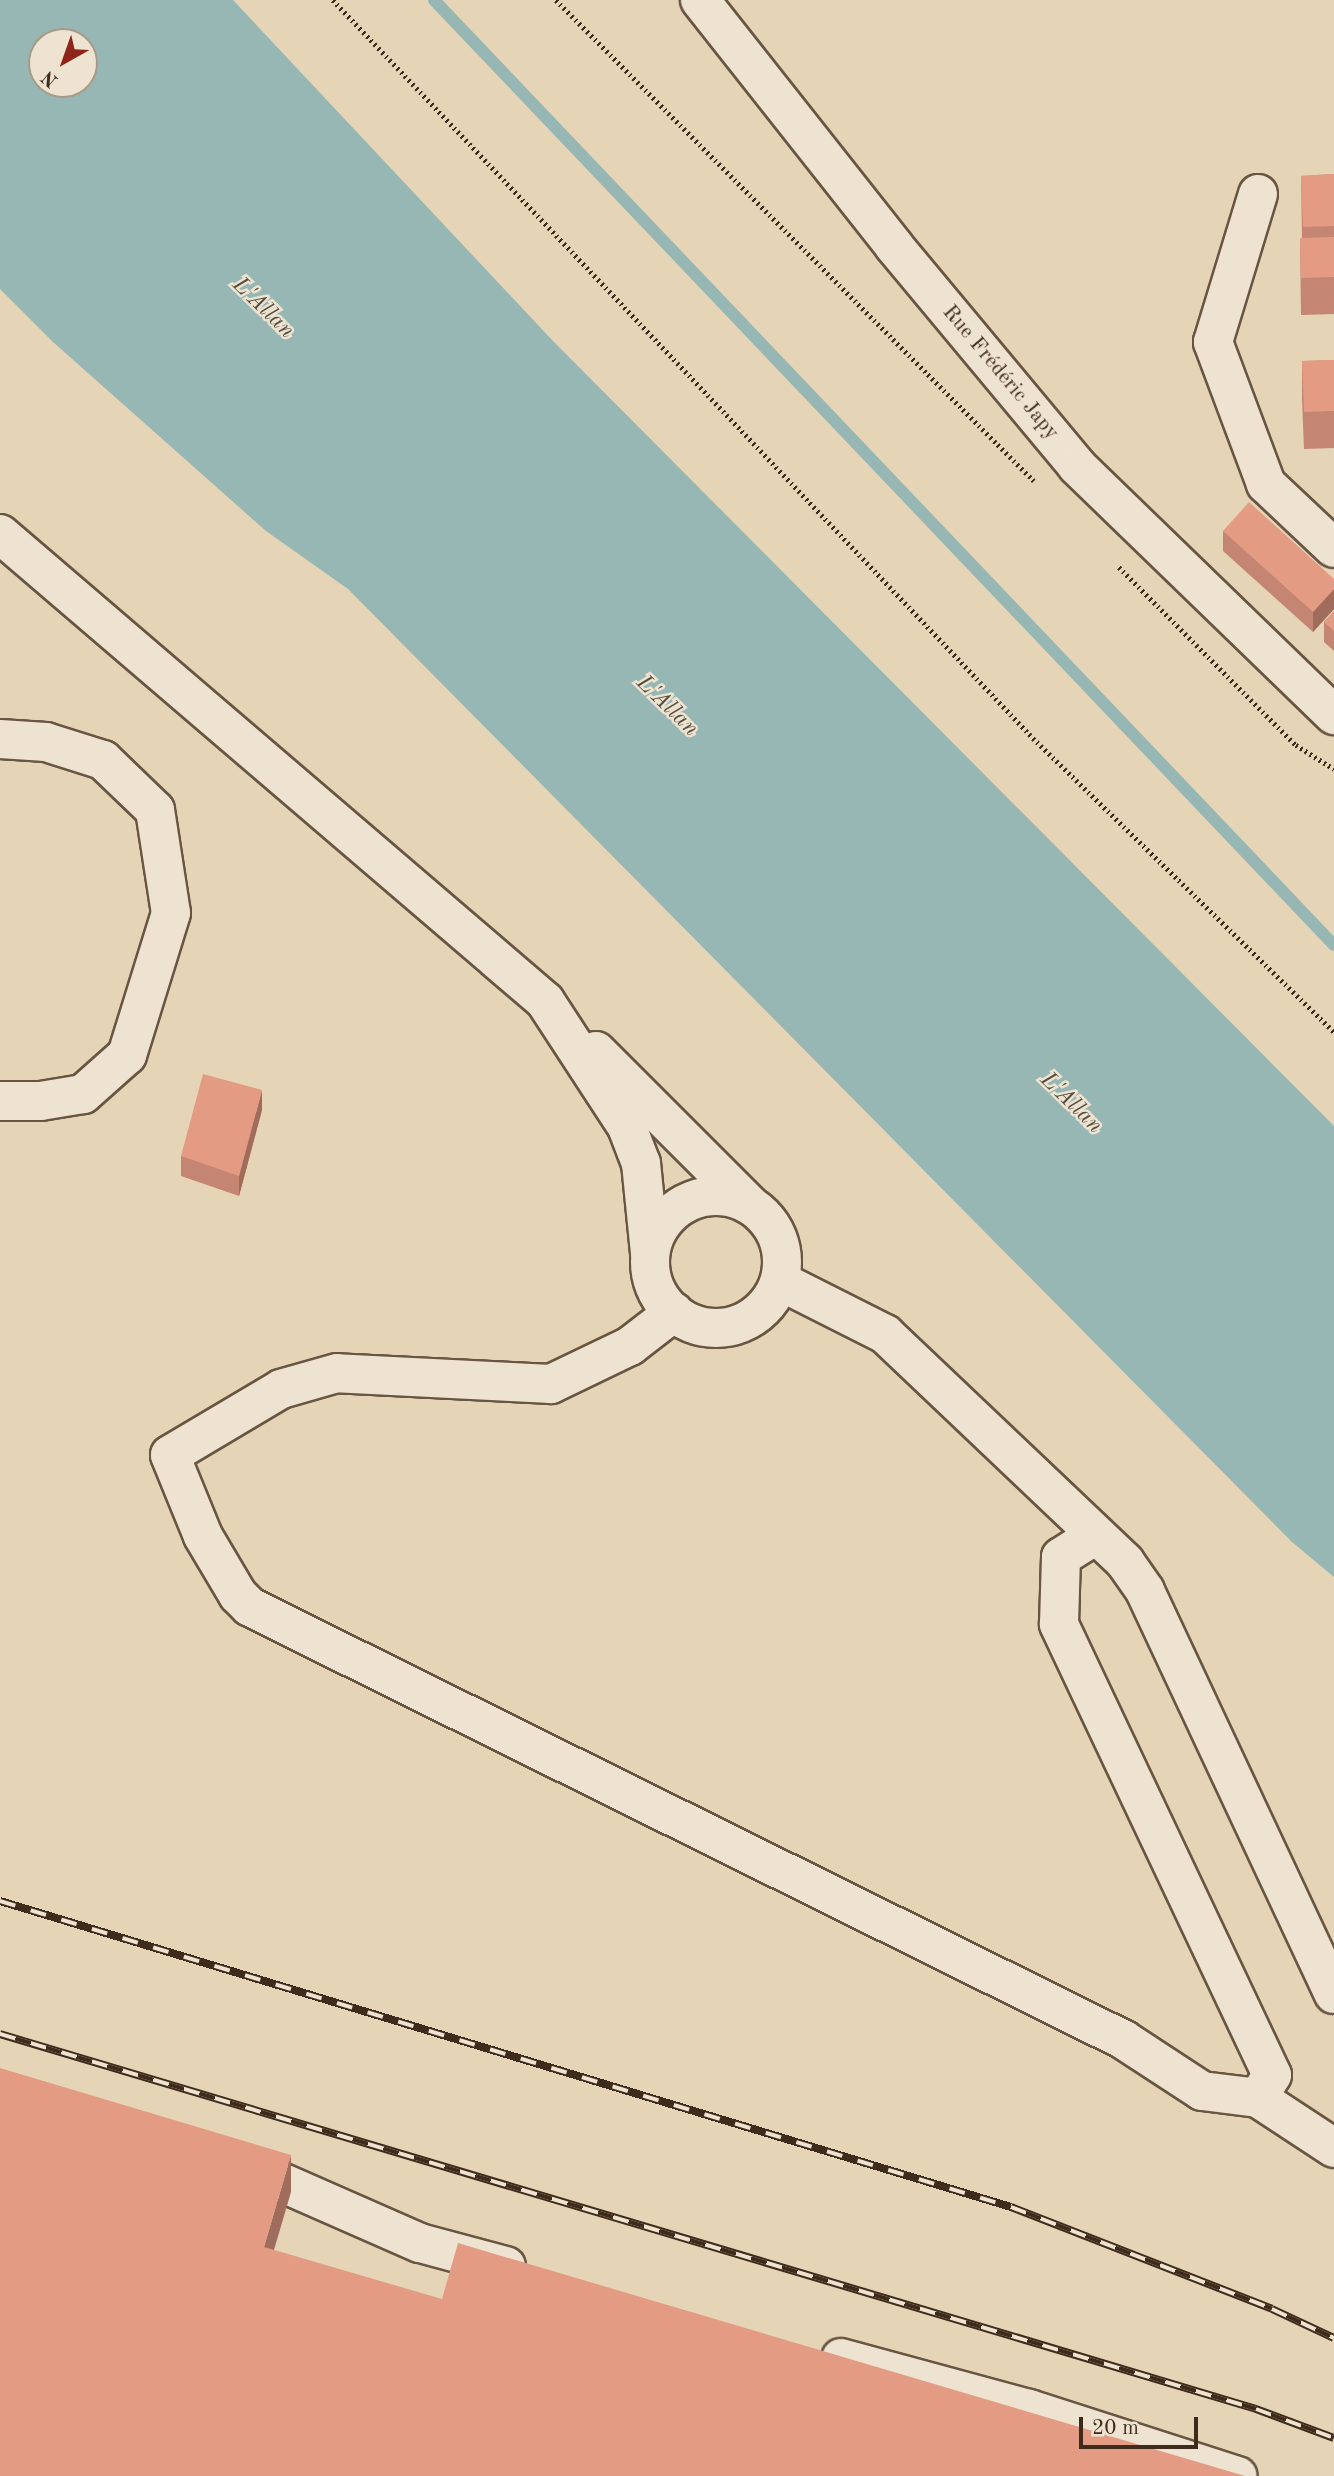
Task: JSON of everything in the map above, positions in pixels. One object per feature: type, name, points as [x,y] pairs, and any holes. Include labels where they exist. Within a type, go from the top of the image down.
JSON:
[{"type":"street","name":"Rue Frédéric Japy","points":[[700,0],[894,246],[1077,466],[1334,715]]},
{"type":"street","points":[[1258,194],[1213,342],[1266,484],[1334,548]]},
{"type":"street","points":[[0,534],[545,1001],[767,1219],[778,1238],[783,1259],[780,1281],[770,1300],[755,1316],[735,1325],[692,1324],[674,1312],[651,1276],[641,1163],[627,1127],[545,1001]]},
{"type":"street","points":[[0,739],[46,742],[103,760],[155,810],[171,913],[127,1055],[83,1094],[41,1101],[0,1101]]},
{"type":"street","points":[[650,1253],[656,1233],[687,1202],[708,1196],[730,1196],[750,1205]]},
{"type":"street","points":[[780,1281],[885,1335],[1125,1562],[1144,1591],[1334,1994]]},
{"type":"street","points":[[674,1312],[631,1346],[551,1384],[337,1373],[281,1388],[170,1455],[203,1536],[238,1595],[250,1607],[1124,2040],[1202,2091],[1258,2098],[1334,2148]]},
{"type":"street","points":[[1096,1535],[1061,1557],[1059,1624],[1272,2075],[1258,2098]]},
{"type":"street","points":[[207,2152],[420,2243],[539,2275]]},
{"type":"street","points":[[804,2348],[1029,2409],[1238,2476]]},
{"type":"path","points":[[333,0],[1033,738],[1334,1032]]},
{"type":"path","points":[[556,0],[1043,490]]},
{"type":"path","points":[[1111,559],[1296,745],[1334,769]]},
{"type":"water","name":"L'Allan","points":[[0,0],[233,0],[552,340],[1334,1126],[1334,1577],[1292,1542],[348,589],[266,531],[53,342],[0,289]]},
{"type":"building","points":[[1334,174],[1334,226],[1303,227],[1301,176]]},
{"type":"building","points":[[1334,237],[1334,277],[1301,278],[1300,238]]},
{"type":"building","points":[[1334,360],[1334,411],[1304,412],[1302,361]]},
{"type":"building","points":[[1249,502],[1334,579],[1334,589],[1313,612],[1223,531]]},
{"type":"building","points":[[1334,611],[1334,631],[1324,622]]},
{"type":"building","points":[[203,1074],[262,1090],[239,1176],[181,1156]]},
{"type":"building","points":[[0,2068],[291,2155],[264,2247],[442,2299],[458,2243],[1245,2476],[0,2476]]},
{"type":"waterway","points":[[434,0],[1334,945]]},
{"type":"railway","points":[[0,1901],[1011,2207],[1272,2309],[1334,2338]]},
{"type":"railway","points":[[0,2034],[1256,2409],[1334,2438]]}]
